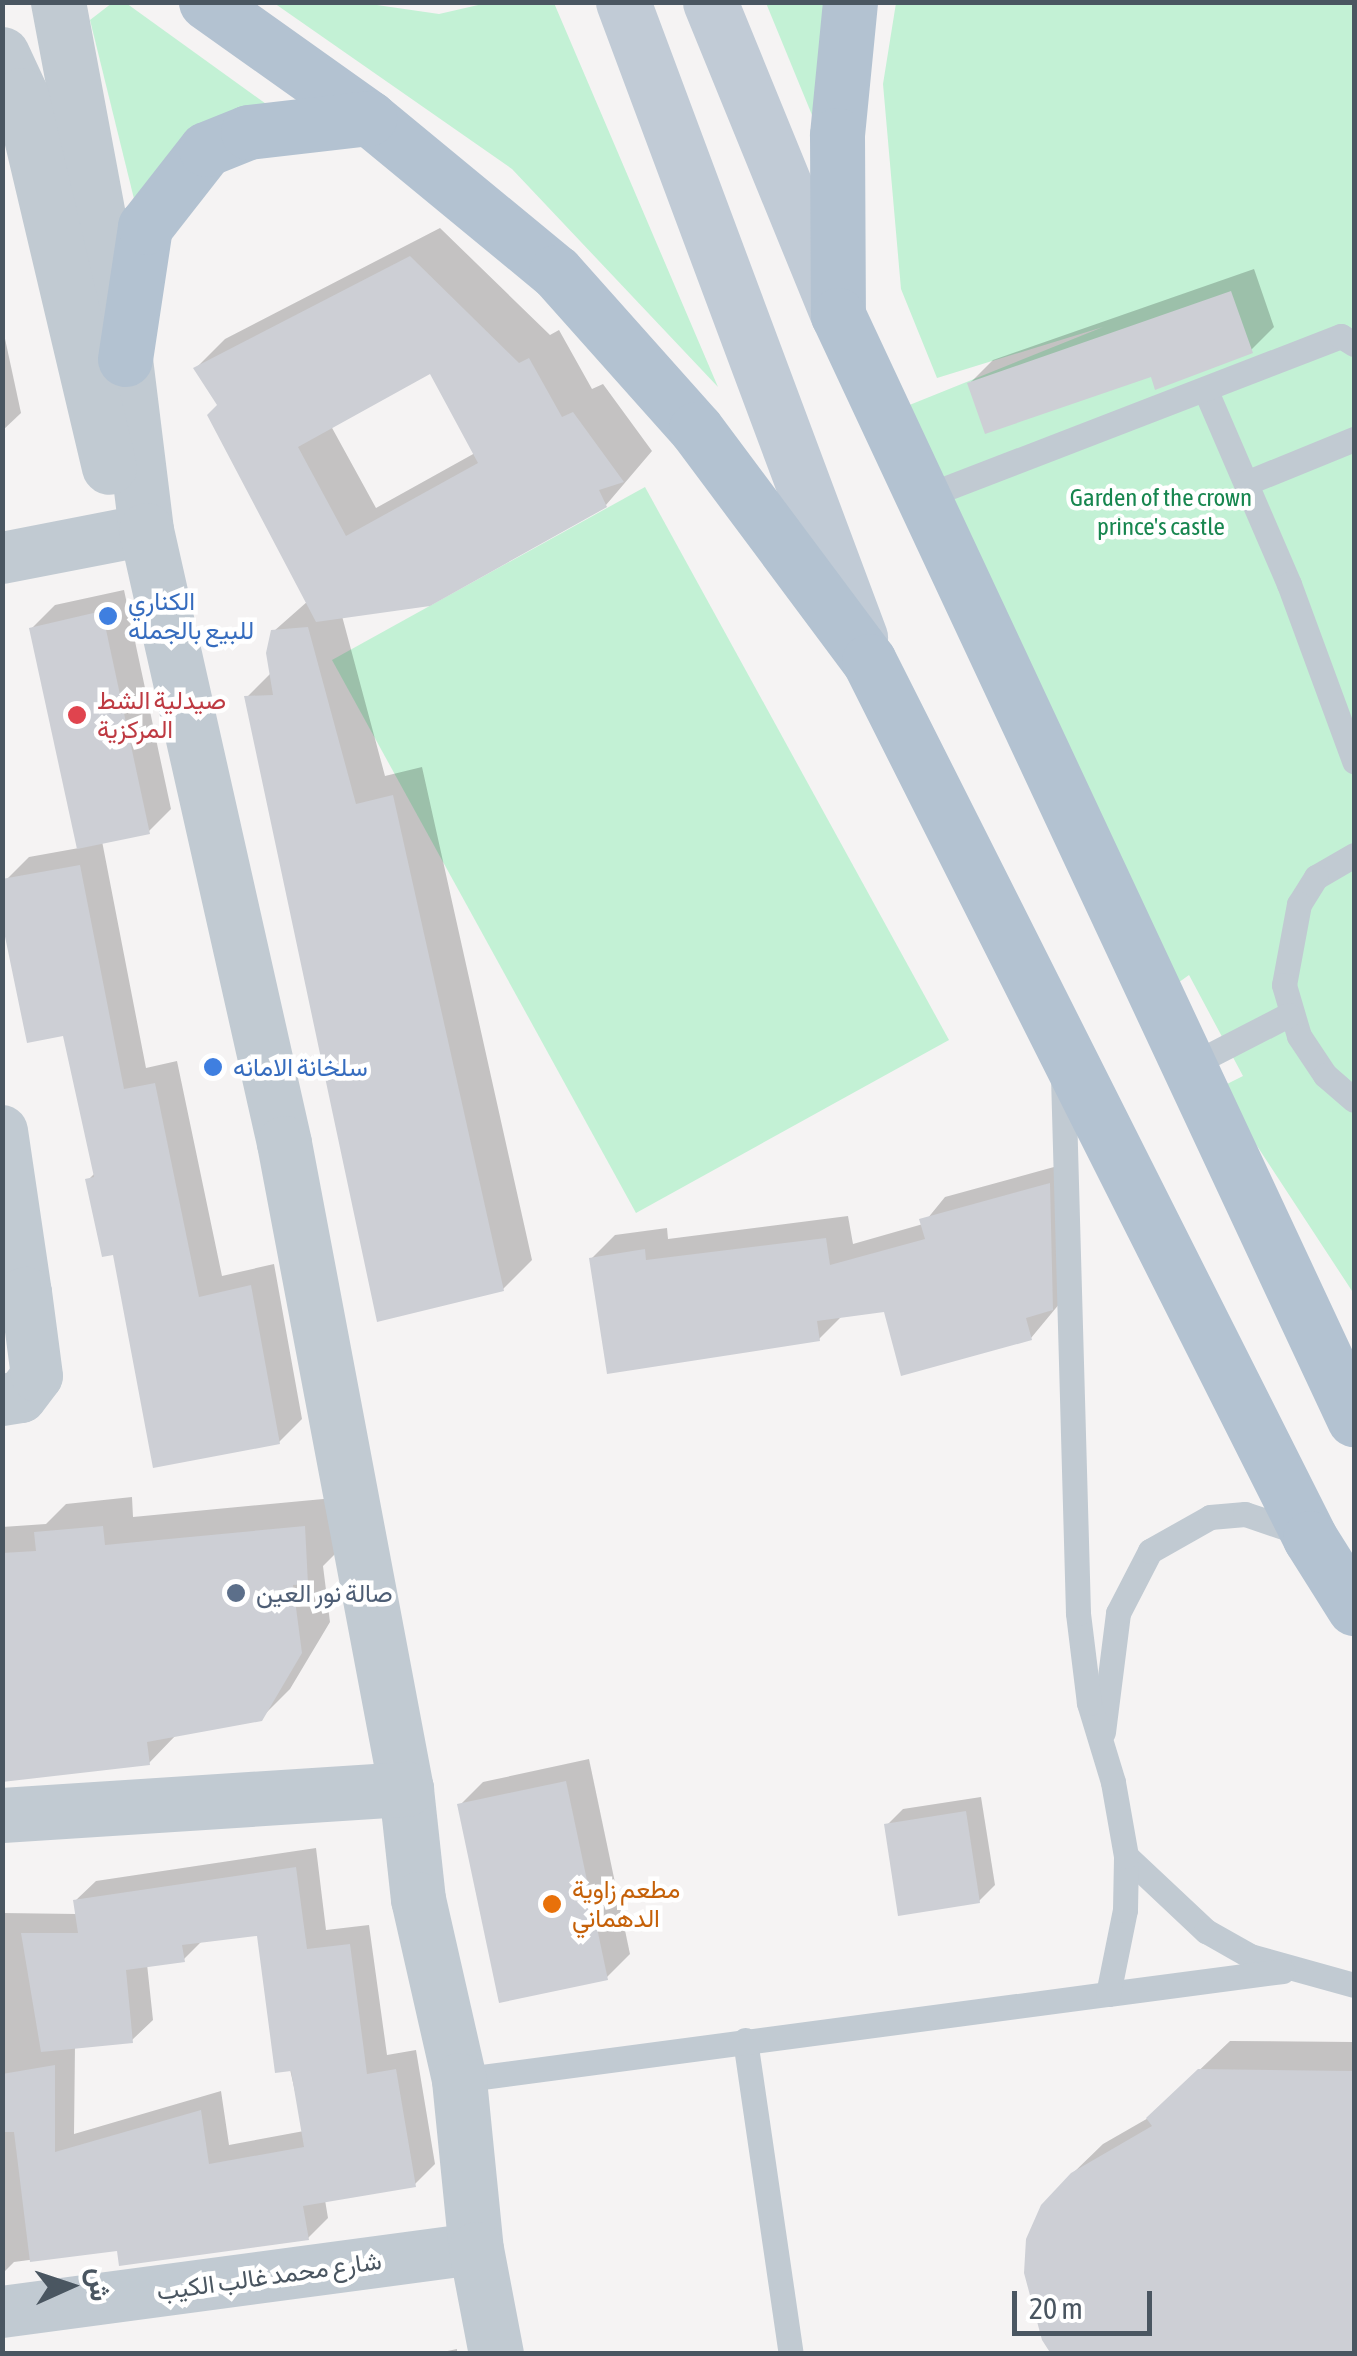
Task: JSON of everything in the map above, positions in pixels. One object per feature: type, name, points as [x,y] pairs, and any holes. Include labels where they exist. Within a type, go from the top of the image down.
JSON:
[{"type":"main road","points":[[206,2],[370,118],[556,272],[696,429],[869,661]]},
{"type":"main road","points":[[623,2],[869,661],[1062,1052],[1310,1538],[1354,1608]]},
{"type":"main road","points":[[710,2],[838,315],[921,498],[1185,1068],[1354,1419]]},
{"type":"main road","points":[[838,315],[838,135],[850,2]]},
{"type":"main road","points":[[126,359],[145,228],[206,150],[248,132],[370,118]]},
{"type":"street","points":[[58,2],[126,359],[146,530],[284,1143],[406,1789],[418,1899],[459,2080],[476,2248],[496,2354]]},
{"type":"street","points":[[2,54],[21,95],[107,464],[146,530]]},
{"type":"street","points":[[2,558],[146,530]]},
{"type":"street","points":[[2,1131],[14,1298],[38,1372],[30,1390],[2,1400]]},
{"type":"street","points":[[2,1815],[406,1789]]},
{"type":"street","name":"شارع محمد غالب الكيب","points":[[2,2312],[476,2248]]},
{"type":"lane","points":[[921,498],[1341,336],[1354,344]]},
{"type":"lane","points":[[1204,389],[1346,710],[1354,761]]},
{"type":"lane","points":[[1246,483],[1354,439]]},
{"type":"lane","points":[[1354,855],[1316,878],[1299,904],[1284,985],[1288,1016],[1324,1075],[1354,1100]]},
{"type":"lane","points":[[1185,1068],[1288,1016]]},
{"type":"lane","points":[[1062,1052],[1078,1613],[1101,1746],[1126,1856],[1125,1910],[1108,1994]]},
{"type":"lane","points":[[1101,1746],[1118,1613],[1150,1551],[1194,1523],[1245,1514],[1279,1521],[1310,1538]]},
{"type":"lane","points":[[1126,1856],[1206,1932],[1250,1956],[1354,1985]]},
{"type":"lane","points":[[459,2080],[1298,1970]]},
{"type":"lane","points":[[744,2040],[792,2354]]},
{"type":"green space","points":[[112,3],[126,3],[269,106],[137,211],[90,20]]},
{"type":"green space","points":[[274,3],[363,3],[439,14],[487,3],[554,3],[718,387],[512,169]]},
{"type":"green space","points":[[766,3],[831,3],[812,115]]},
{"type":"green space","name":"Garden of the crown prince's castle","points":[[896,3],[1354,3],[1354,1294],[1219,1088],[1243,1076],[1189,975],[1164,993],[902,408],[1103,327],[937,378],[901,289],[883,84]]},
{"type":"green space","points":[[645,487],[949,1040],[636,1213],[332,660]]},
{"type":"building","points":[[410,256],[519,363],[529,358],[562,417],[573,412],[624,482],[599,490],[607,507],[430,606],[316,622],[207,415],[217,405],[193,368]],"holes":[[[430,374],[478,463],[346,536],[298,447]]]},
{"type":"building","points":[[1231,291],[1253,353],[1155,390],[1151,377],[985,434],[967,383]]},
{"type":"building","points":[[102,611],[150,834],[77,849],[29,628]]},
{"type":"building","points":[[308,627],[356,804],[393,795],[504,1291],[377,1322],[244,696],[273,695],[266,653],[271,630]]},
{"type":"building","points":[[80,865],[124,1089],[155,1083],[199,1297],[251,1285],[280,1444],[153,1468],[113,1255],[102,1257],[85,1179],[94,1177],[63,1036],[27,1043],[2,922],[2,879]]},
{"type":"building","points":[[1050,1183],[1053,1310],[1026,1318],[1032,1340],[901,1376],[884,1312],[817,1321],[820,1341],[607,1374],[589,1258],[645,1249],[646,1260],[826,1238],[830,1265],[925,1239],[919,1219]]},
{"type":"building","points":[[103,1526],[105,1545],[305,1526],[308,1584],[293,1585],[302,1653],[262,1721],[147,1742],[150,1765],[2,1782],[2,1553],[36,1551],[34,1532]]},
{"type":"building","points":[[566,1781],[608,1980],[499,2003],[457,1804]]},
{"type":"building","points":[[966,1811],[980,1903],[898,1916],[884,1824]]},
{"type":"building","points":[[296,1867],[307,1949],[350,1944],[367,2074],[396,2069],[416,2187],[303,2206],[309,2240],[119,2266],[117,2251],[30,2262],[14,2132],[2,2132],[2,2074],[55,2065],[55,2152],[201,2110],[209,2164],[304,2147],[291,2071],[275,2073],[257,1936],[182,1945],[185,1962],[126,1970],[133,2043],[41,2052],[21,1933],[78,1933],[73,1900]]},
{"type":"building","points":[[1198,2069],[1354,2071],[1354,2354],[1051,2354],[1042,2340],[1024,2273],[1026,2239],[1041,2205],[1071,2173],[1152,2126],[1146,2118]]},
{"type":"place","name":"الكناري للبيع بالجمله","points":[[108,616]]},
{"type":"place","name":"صيدلية الشط المركزية","points":[[77,715]]},
{"type":"place","name":"سلخانة الامانه","points":[[213,1067]]},
{"type":"place","name":"صالة نور العين","points":[[236,1593]]},
{"type":"place","name":"مطعم زاوية الدهماني","points":[[552,1904]]}]
